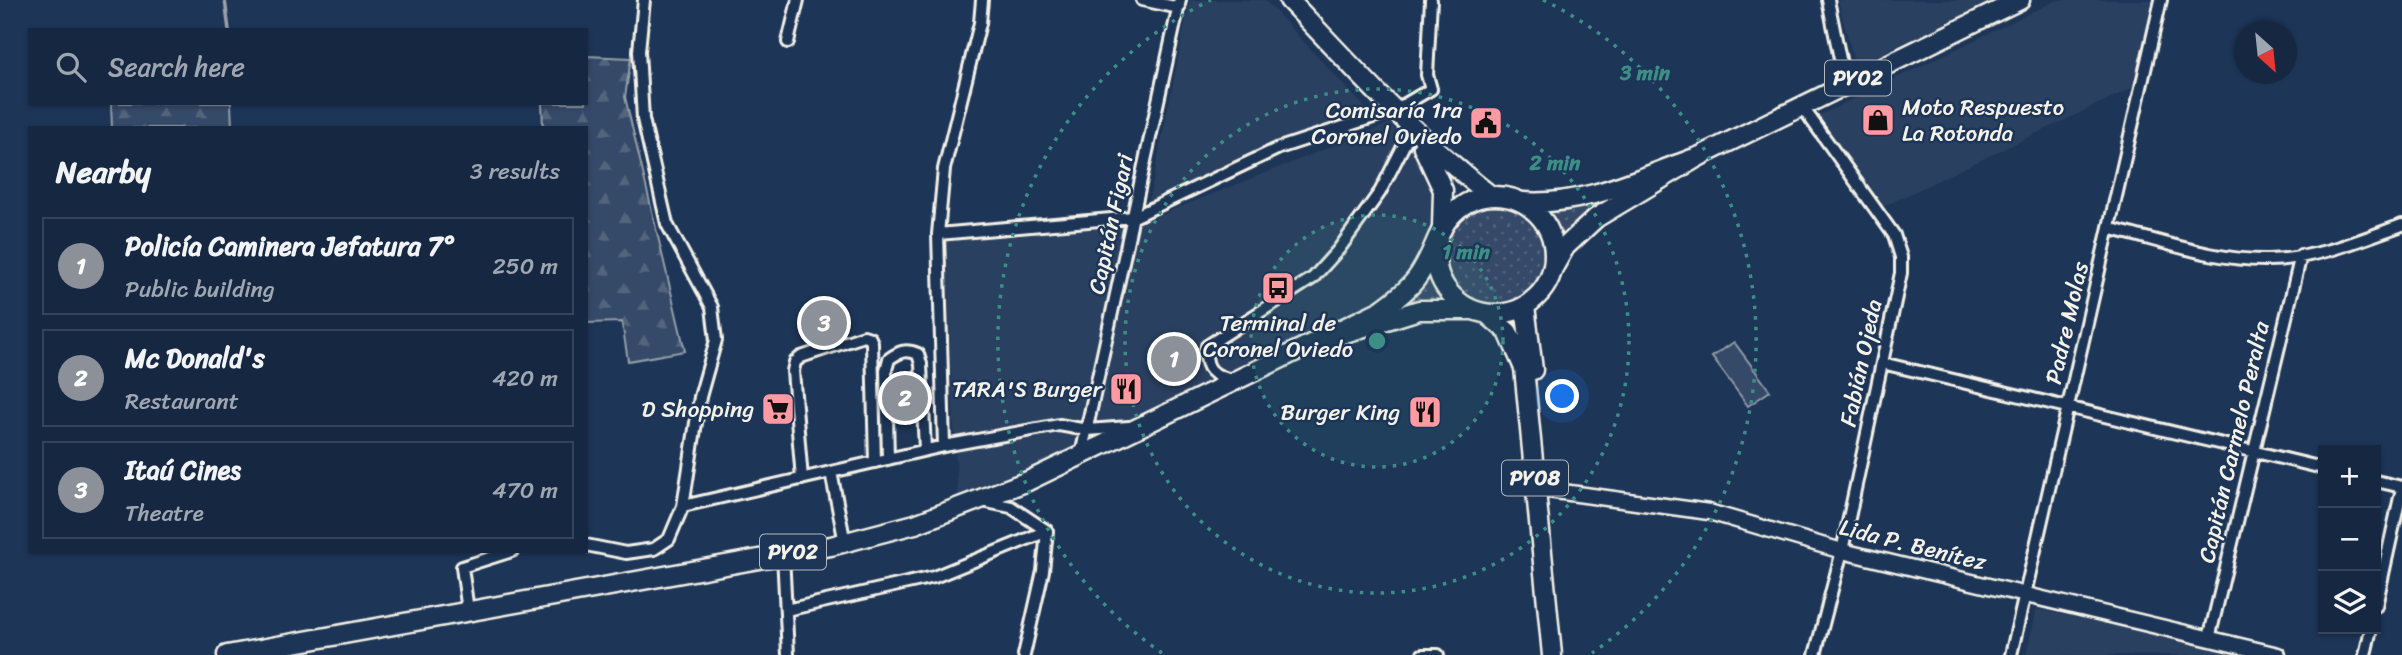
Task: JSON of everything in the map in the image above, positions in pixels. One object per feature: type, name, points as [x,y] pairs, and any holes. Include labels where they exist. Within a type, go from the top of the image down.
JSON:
[{"type":"main road","points":[[1289,0],[1412,129],[1490,195]]},
{"type":"main road","name":"PY02","points":[[1326,339],[1419,310],[1500,314],[1525,306],[1542,290],[1566,247],[1596,218],[1698,157],[2020,0]]},
{"type":"main road","points":[[1412,129],[1438,175],[1443,190],[1440,232],[1435,254],[1438,272],[1452,295],[1480,312]]},
{"type":"main road","name":"PY02","points":[[227,655],[845,542],[982,501],[1234,380],[1326,339],[1405,293],[1424,272],[1440,232],[1458,208],[1474,200],[1490,195],[1548,204],[1574,201],[1698,157]]},
{"type":"main road","points":[[1522,202],[1541,217],[1552,238],[1552,270]]},
{"type":"main road","name":"PY08","points":[[1525,306],[1542,491],[1552,655]]},
{"type":"main road","name":"PY08","points":[[1480,312],[1507,332],[1524,368],[1563,655]]},
{"type":"street","points":[[588,545],[626,553],[654,549],[669,539],[683,506],[700,397],[716,340],[712,307],[667,224],[643,119],[639,51],[644,0]]},
{"type":"street","points":[[788,42],[798,0]]},
{"type":"street","points":[[944,446],[938,234],[944,169],[980,23],[982,0]]},
{"type":"street","points":[[1142,0],[1179,4]]},
{"type":"street","points":[[938,234],[1134,217],[1279,148],[1395,110],[1431,89],[1427,75],[1431,0]]},
{"type":"street","points":[[1828,0],[1841,64],[1850,82]]},
{"type":"street","name":"Padre Molas","points":[[2011,655],[2111,229],[2161,0]]},
{"type":"street","name":"Capitán Figari","points":[[1080,456],[1179,4]]},
{"type":"street","name":"Fabián Ojeda","points":[[1801,105],[1894,235],[1901,257],[1901,273],[1842,551],[1815,655]]},
{"type":"street","points":[[1234,380],[1219,378],[1209,370],[1205,357],[1207,346],[1312,278],[1339,249],[1380,192],[1412,129]]},
{"type":"street","points":[[2111,229],[2230,258],[2270,261],[2349,244],[2402,225]]},
{"type":"street","name":"Capitán Carmelo Peralta","points":[[2209,639],[2301,256]]},
{"type":"street","points":[[802,478],[793,371],[795,362],[801,357],[864,336],[872,342],[875,462]]},
{"type":"street","points":[[888,459],[886,370],[889,359],[898,352],[909,350],[918,354],[921,364],[926,450]]},
{"type":"street","points":[[1882,363],[2318,467]]},
{"type":"street","points":[[683,506],[944,446],[1059,425],[1087,430],[1140,427]]},
{"type":"street","points":[[831,472],[845,542]]},
{"type":"street","points":[[2381,482],[2402,488],[2381,583]]},
{"type":"street","name":"Lida P. Benítez","points":[[1542,491],[1709,512],[1842,551],[2277,655]]},
{"type":"street","points":[[982,501],[1011,507],[1047,531]]},
{"type":"street","points":[[786,610],[934,577],[1047,531]]},
{"type":"street","points":[[1024,655],[1043,571],[1047,531]]},
{"type":"street","points":[[468,611],[462,567],[506,553]]},
{"type":"street","points":[[783,554],[788,655]]},
{"type":"street","points":[[2365,655],[2370,634]]},
{"type":"street","points":[[1422,655],[1438,655]]},
{"type":"shaded area","points":[[1190,0],[1265,0],[1371,114],[1148,206]]},
{"type":"shaded area","points":[[1838,0],[1996,0],[1855,66]]},
{"type":"shaded area","points":[[2057,0],[2155,0],[2132,88],[1878,209],[1818,116]]},
{"type":"shaded area","points":[[1390,123],[1414,152],[1432,189],[1430,232],[1414,270],[1392,294],[1092,445],[958,499],[944,241],[1145,221]]},
{"type":"shaded area","points":[[2037,609],[2245,655],[2026,655]]},
{"type":"green space","points":[[588,56],[631,58],[625,97],[685,351],[628,361],[622,322],[588,323],[588,126],[543,126],[542,105],[588,105]]},
{"type":"green space","points":[[111,105],[231,105],[232,126],[112,126]]},
{"type":"green space","points":[[1637,185],[1559,248],[1557,231],[1544,213]]},
{"type":"green space","points":[[1494,203],[1514,207],[1531,218],[1542,235],[1546,255],[1542,275],[1531,292],[1514,303],[1494,307],[1474,303],[1457,292],[1446,275],[1442,255],[1446,235],[1457,218],[1474,207]]},
{"type":"green space","points":[[1431,271],[1436,287],[1448,301],[1426,301],[1386,313]]},
{"type":"green space","points":[[1734,342],[1770,391],[1748,406],[1712,357]]},
{"type":"waterway","points":[[225,0],[229,28]]},
{"type":"place","name":"Moto Respuesto La Rotonda","points":[[1878,120]]},
{"type":"place","name":"Comisaría 1ra Coronel Oviedo","points":[[1486,123]]},
{"type":"place","name":"Terminal de Coronel Oviedo","points":[[1278,288]]},
{"type":"place","name":"Itaú Cines","points":[[824,323]]},
{"type":"place","name":"Policía Caminera Jefatura 7°","points":[[1174,359]]},
{"type":"place","name":"TARA'S Burger","points":[[1126,389]]},
{"type":"place","name":"Mc Donald's","points":[[905,398]]},
{"type":"place","name":"D Shopping","points":[[778,409]]},
{"type":"place","name":"Burger King","points":[[1425,412]]}]
